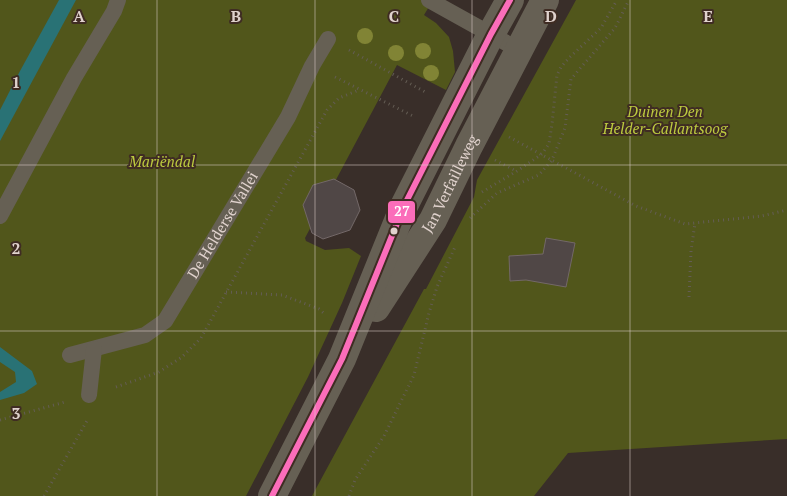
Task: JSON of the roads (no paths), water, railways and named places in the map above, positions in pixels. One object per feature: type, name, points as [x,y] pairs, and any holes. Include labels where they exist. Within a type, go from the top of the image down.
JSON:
[{"type":"street","name":"Jan Verfailleweg","points":[[272,496],[347,348],[404,206],[510,0]]},
{"type":"street","name":"Jan Verfailleweg","points":[[347,348],[433,220],[545,0]]},
{"type":"lane","points":[[0,216],[74,78],[114,11],[118,0]]},
{"type":"lane","points":[[429,0],[519,50]]},
{"type":"lane","name":"De Helderse Vallei","points":[[70,355],[146,335],[165,321],[288,117],[312,66],[328,39]]},
{"type":"lane","points":[[89,395],[94,349]]},
{"type":"water","points":[[59,0],[76,0],[0,141],[0,110]]},
{"type":"water","points":[[0,347],[32,371],[37,384],[24,393],[0,400],[0,392],[16,382],[15,372],[0,362]]},
{"type":"park label","name":"Duinen Den Helder-Callantsoog","points":[[665,120]]},
{"type":"park label","name":"Mariëndal","points":[[162,162]]}]
